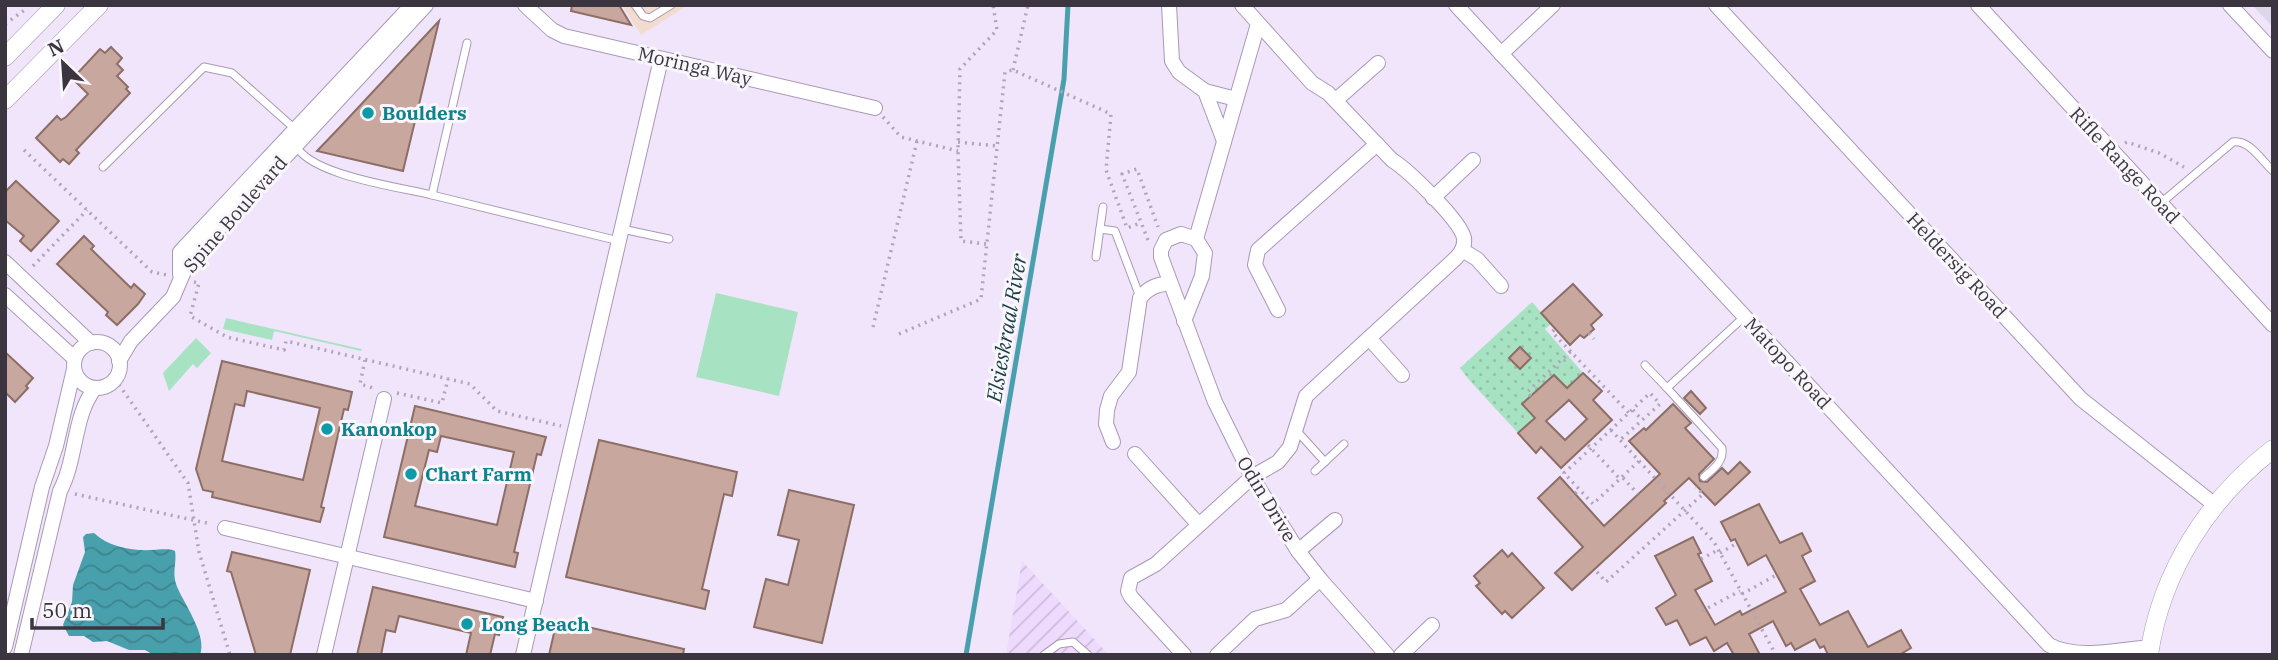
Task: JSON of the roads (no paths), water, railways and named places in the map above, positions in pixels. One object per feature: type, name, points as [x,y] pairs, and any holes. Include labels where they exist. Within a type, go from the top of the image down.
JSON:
[{"type":"street","points":[[5,57],[56,5]]},
{"type":"street","points":[[5,100],[99,5]]},
{"type":"street","name":"Spine Boulevard","points":[[180,279],[180,252],[412,5]]},
{"type":"street","name":"Spine Boulevard","points":[[180,279],[188,262],[426,5]]},
{"type":"street","name":"Moringa Way","points":[[525,5],[552,30],[564,36],[875,108]]},
{"type":"street","points":[[1168,5],[1172,61],[1179,72],[1205,91],[1236,99]]},
{"type":"street","name":"Matopo Road","points":[[1456,5],[2049,645],[2063,652],[2078,654],[2150,651]]},
{"type":"street","points":[[1501,54],[1553,5]]},
{"type":"street","name":"Heldersig Road","points":[[1716,5],[2081,399],[2215,505]]},
{"type":"street","name":"Rifle Range Road","points":[[1978,5],[2273,324]]},
{"type":"street","points":[[2230,5],[2273,51]]},
{"type":"street","points":[[1184,655],[1131,597],[1128,584],[1137,573],[1156,564],[1252,477],[1278,462],[1290,447],[1306,396],[1462,250],[1462,233],[1433,198],[1405,168],[1392,160],[1336,100],[1312,83],[1244,6]]},
{"type":"street","points":[[1184,321],[1205,264],[1205,253],[1196,239],[1258,24]]},
{"type":"street","points":[[523,655],[661,59]]},
{"type":"street","points":[[1336,100],[1378,63]]},
{"type":"street","points":[[1205,91],[1224,141]]},
{"type":"street","points":[[1278,310],[1255,265],[1258,250],[1377,144]]},
{"type":"street","points":[[1433,198],[1473,160]]},
{"type":"street","name":"Odin Drive","points":[[1196,239],[1176,235],[1164,244],[1161,257],[1215,402],[1252,477],[1298,551],[1387,655]]},
{"type":"street","points":[[1462,250],[1476,259],[1501,286]]},
{"type":"street","points":[[5,262],[91,343],[109,346],[131,341]]},
{"type":"street","points":[[119,361],[131,341],[173,297],[180,279]]},
{"type":"street","points":[[1113,442],[1106,424],[1107,410],[1111,396],[1129,372],[1140,298],[1156,285],[1170,283]]},
{"type":"street","points":[[6,297],[74,364],[79,380],[95,388],[115,379],[120,368],[119,361],[109,346]]},
{"type":"street","points":[[1369,338],[1402,375]]},
{"type":"street","points":[[5,647],[74,364],[81,348],[91,343]]},
{"type":"street","points":[[21,655],[85,400],[95,388]]},
{"type":"street","points":[[324,655],[384,399]]},
{"type":"street","points":[[2150,651],[2160,609],[2174,572],[2192,537],[2215,505],[2243,474],[2273,449]]},
{"type":"street","points":[[1135,454],[1199,525]]},
{"type":"street","points":[[1298,551],[1335,520]]},
{"type":"street","points":[[225,528],[536,601]]},
{"type":"street","points":[[1217,655],[1255,619],[1286,610],[1320,579]]},
{"type":"street","points":[[1401,655],[1432,625]]},
{"type":"lane","points":[[635,5],[643,16],[650,18],[671,5]]},
{"type":"lane","points":[[432,195],[467,43]]},
{"type":"lane","points":[[103,167],[204,67],[232,73],[295,130],[295,147],[309,162],[329,171],[620,235],[668,239]]},
{"type":"lane","points":[[2161,203],[2226,146],[2239,141],[2273,171]]},
{"type":"lane","points":[[1096,257],[1103,207]]},
{"type":"lane","points":[[1100,229],[1115,231],[1140,298]]},
{"type":"lane","points":[[1667,388],[1745,317]]},
{"type":"lane","points":[[1645,365],[1722,448],[1721,459],[1704,477]]},
{"type":"lane","points":[[1296,430],[1325,461]]},
{"type":"lane","points":[[1315,471],[1343,444]]},
{"type":"lane","points":[[1044,655],[1059,644],[1073,642],[1088,655]]},
{"type":"water","points":[[94,533],[106,542],[121,547],[175,551],[175,580],[201,638],[200,655],[154,655],[145,650],[129,650],[107,641],[93,642],[84,636],[69,636],[63,625],[85,552],[83,537]]},
{"type":"waterway","name":"Elsieskraal River","points":[[966,655],[1064,79],[1068,5]]},
{"type":"place","name":"Boulders","points":[[368,113]]},
{"type":"place","name":"Kanonkop","points":[[327,429]]},
{"type":"place","name":"Chart Farm","points":[[411,474]]},
{"type":"place","name":"Long Beach","points":[[467,624]]}]
